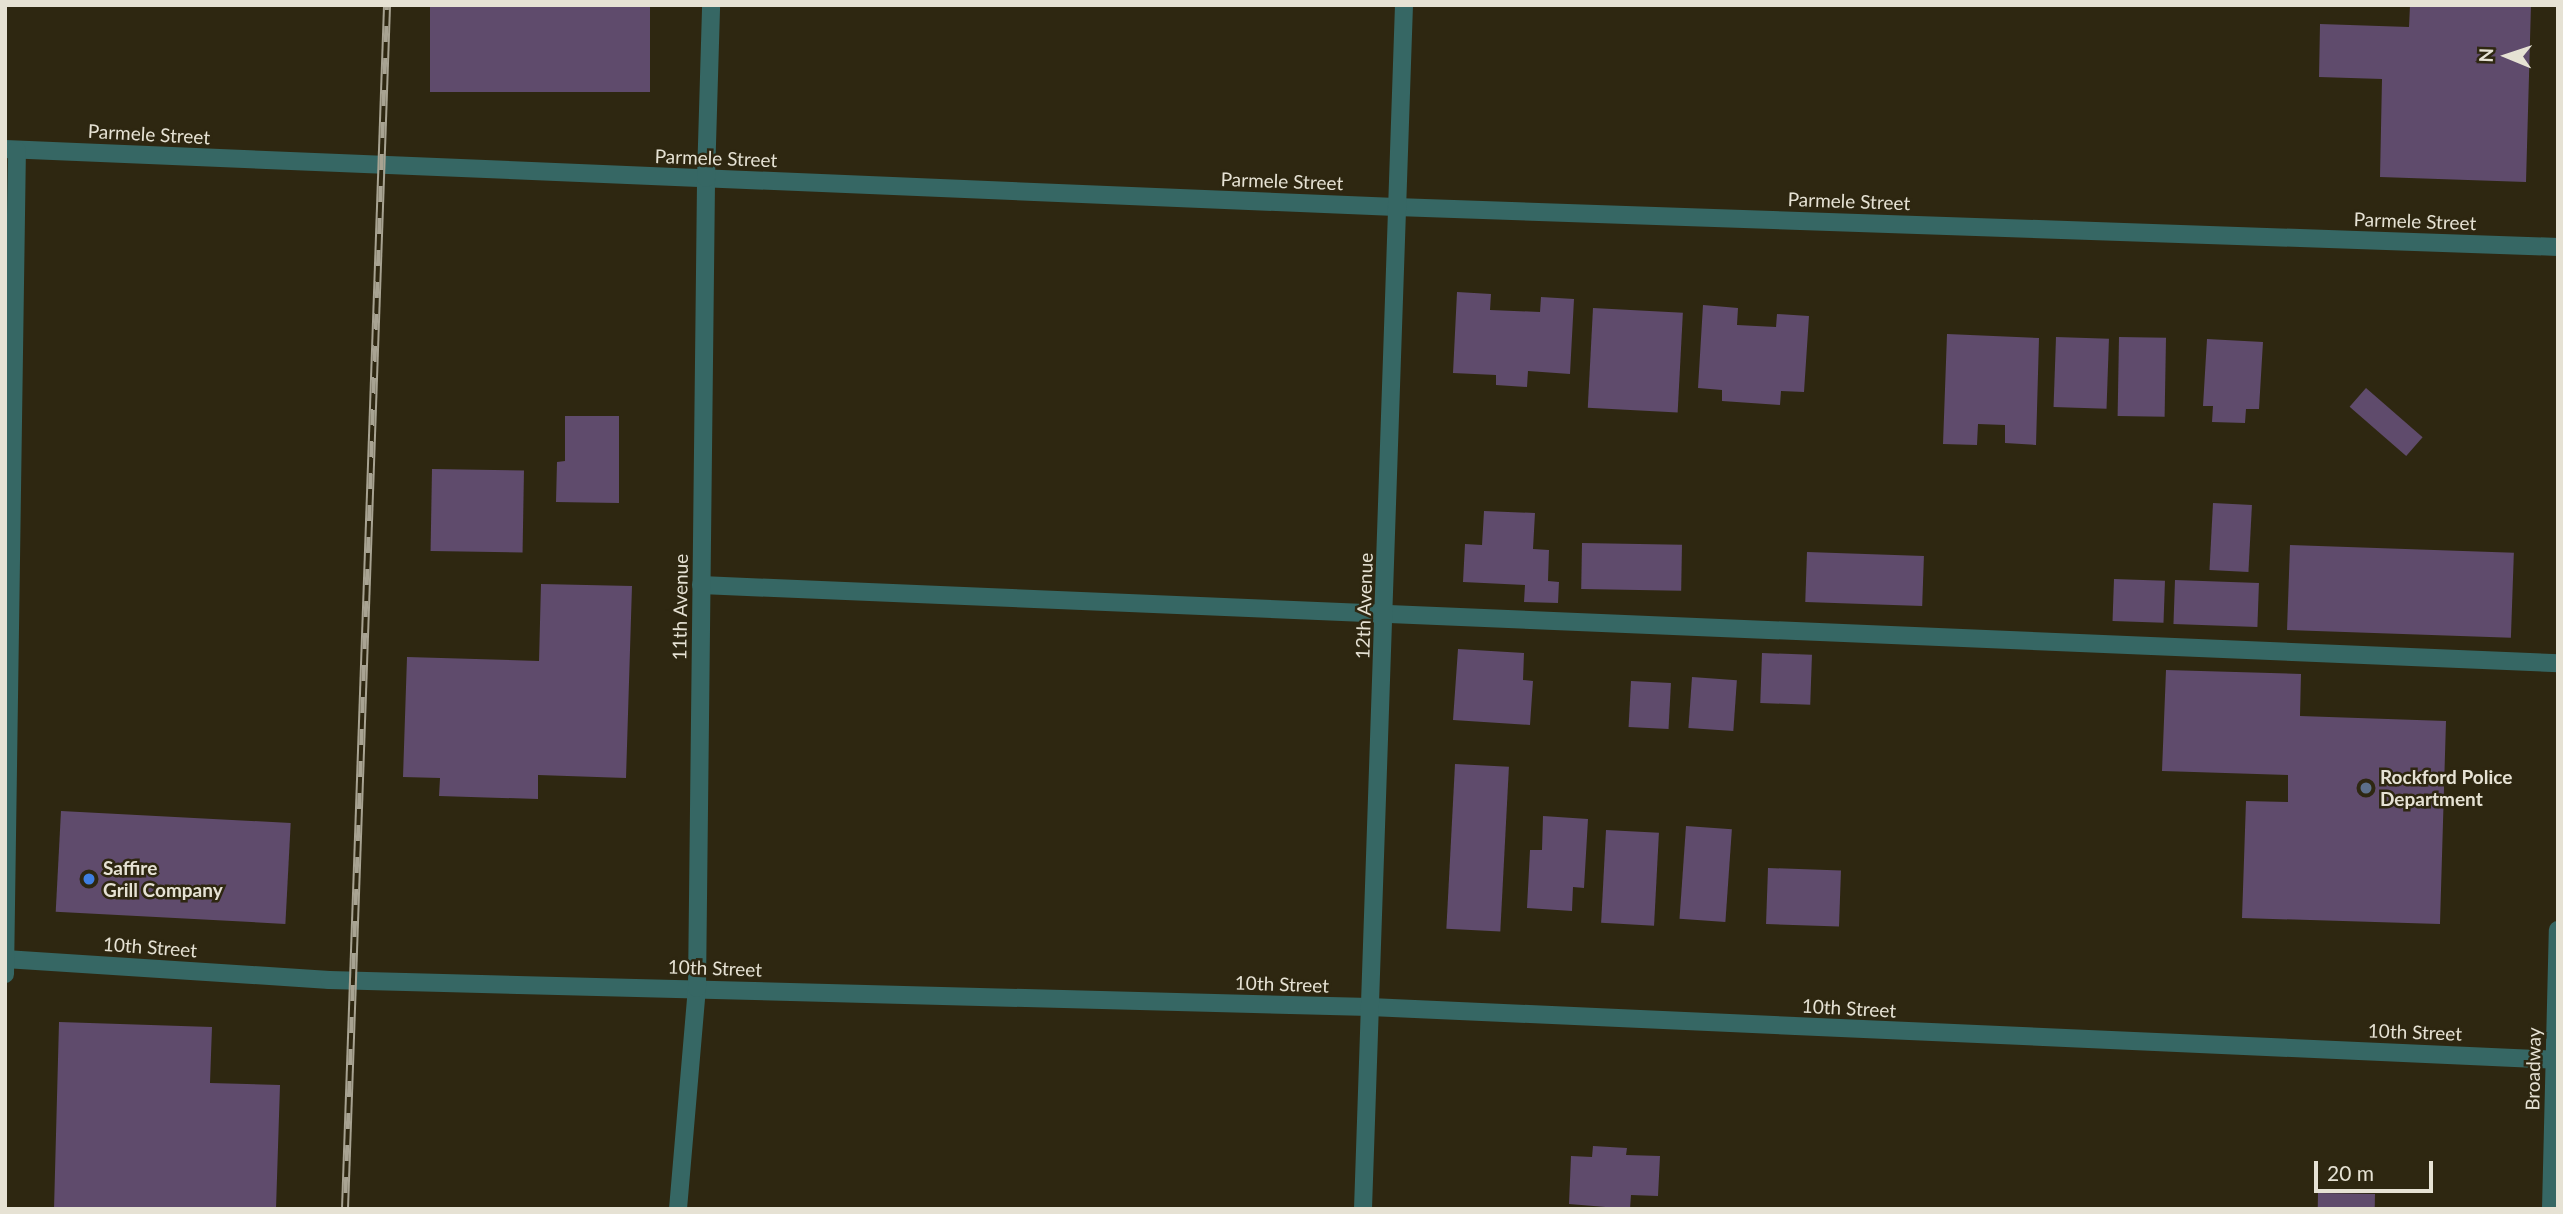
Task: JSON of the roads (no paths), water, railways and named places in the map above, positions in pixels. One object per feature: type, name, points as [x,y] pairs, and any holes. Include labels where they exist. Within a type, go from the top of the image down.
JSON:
[{"type":"street","name":"11th Avenue","points":[[678,1209],[696,988],[706,178],[711,5]]},
{"type":"street","name":"12th Avenue","points":[[1363,1209],[1404,5]]},
{"type":"street","name":"Parmele Street","points":[[11,149],[1396,206],[2558,247]]},
{"type":"street","points":[[5,974],[11,149]]},
{"type":"street","points":[[701,585],[1385,611],[2558,663]]},
{"type":"street","name":"Broadway","points":[[2551,1209],[2558,930]]},
{"type":"street","name":"10th Street","points":[[6,959],[328,980],[1370,1007],[2556,1060]]},
{"type":"railway","points":[[345,1209],[387,5]]},
{"type":"place","name":"Rockford Police Department","points":[[2366,788]]},
{"type":"place","name":"Saffire Grill Company","points":[[89,879]]}]
